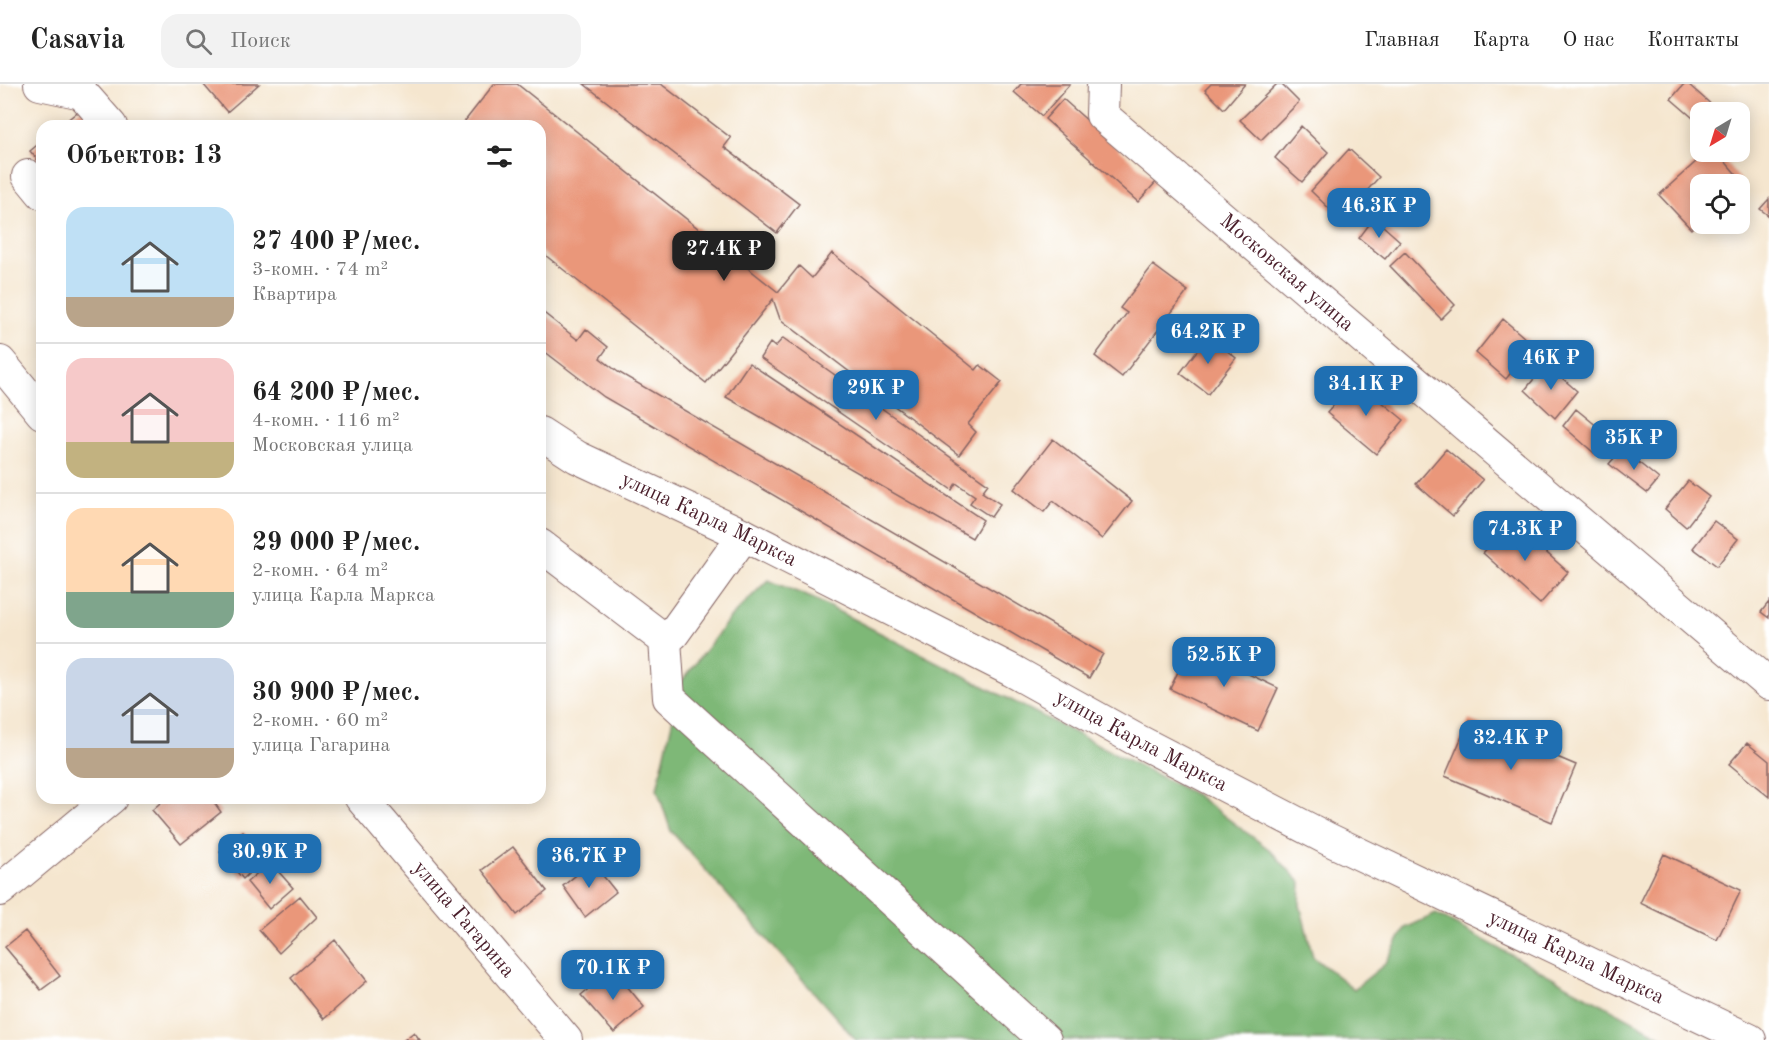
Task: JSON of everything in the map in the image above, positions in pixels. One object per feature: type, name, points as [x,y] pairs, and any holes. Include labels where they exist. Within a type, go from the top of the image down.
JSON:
[{"type":"street","points":[[40,84],[78,89],[106,120]]},
{"type":"street","name":"Московская улица","points":[[1103,84],[1102,115],[1769,684]]},
{"type":"street","points":[[0,362],[36,406]]},
{"type":"street","name":"улица Карла Маркса","points":[[546,438],[577,458],[744,535],[1011,670],[1134,738],[1328,839],[1750,1040]]},
{"type":"street","points":[[665,640],[673,633],[744,535]]},
{"type":"street","points":[[546,549],[665,640],[669,698],[1045,1040]]},
{"type":"street","points":[[0,890],[104,804]]},
{"type":"street","name":"улица Гагарина","points":[[366,804],[566,1040]]},
{"type":"green space","points":[[768,580],[814,599],[1196,795],[1270,850],[1301,883],[1300,905],[1313,957],[1354,989],[1385,964],[1405,928],[1436,914],[1668,1040],[856,1040],[671,831],[657,789],[681,682],[730,618]]},
{"type":"building","points":[[203,84],[259,84],[227,112]]},
{"type":"building","points":[[494,84],[517,84],[778,292],[799,266],[812,278],[832,253],[976,370],[980,365],[1002,382],[968,424],[976,432],[959,455],[780,319],[773,299],[706,383],[546,256],[546,120],[466,120]]},
{"type":"building","points":[[584,84],[661,84],[731,138],[724,147],[799,204],[777,233]]},
{"type":"building","points":[[1021,84],[1070,84],[1042,116],[1014,92]]},
{"type":"building","points":[[1211,84],[1245,84],[1224,109],[1205,90]]},
{"type":"building","points":[[1277,84],[1281,84],[1299,102],[1261,140],[1240,120]]},
{"type":"building","points":[[1684,84],[1688,84],[1708,102],[1690,102],[1690,115],[1671,99]]},
{"type":"building","points":[[1063,99],[1156,182],[1138,202],[1045,119]]},
{"type":"building","points":[[81,109],[91,120],[67,120]]},
{"type":"building","points":[[1301,126],[1328,152],[1302,182],[1275,158]]},
{"type":"building","points":[[36,146],[36,158],[30,151]]},
{"type":"building","points":[[1349,149],[1379,177],[1341,220],[1311,191]]},
{"type":"building","points":[[1696,162],[1726,162],[1736,174],[1690,174],[1690,228],[1659,195]]},
{"type":"building","points":[[1769,199],[1769,216],[1760,209]]},
{"type":"building","points":[[1374,218],[1400,241],[1385,259],[1359,238]]},
{"type":"building","points":[[1405,252],[1455,305],[1441,319],[1390,266]]},
{"type":"building","points":[[1153,265],[1188,291],[1122,377],[1095,356],[1127,313],[1120,308]]},
{"type":"building","points":[[546,315],[578,340],[586,329],[608,347],[600,358],[618,372],[1103,654],[1089,678],[604,397],[546,353]]},
{"type":"building","points":[[1503,319],[1533,345],[1506,379],[1476,353]]},
{"type":"building","points":[[1208,336],[1236,358],[1208,394],[1180,373]]},
{"type":"building","points":[[783,338],[988,484],[982,492],[1000,504],[991,517],[970,503],[975,496],[956,483],[952,490],[760,358],[770,343],[775,347]]},
{"type":"building","points":[[749,363],[983,520],[972,538],[726,397]]},
{"type":"building","points":[[1546,364],[1577,391],[1555,418],[1525,390]]},
{"type":"building","points":[[1355,380],[1404,420],[1376,454],[1327,413]]},
{"type":"building","points":[[1576,409],[1609,436],[1594,453],[1563,426]]},
{"type":"building","points":[[1053,439],[1132,501],[1102,539],[1053,501],[1044,512],[1014,489]]},
{"type":"building","points":[[1446,449],[1483,480],[1453,516],[1416,484]]},
{"type":"building","points":[[1622,449],[1659,479],[1647,493],[1609,464]]},
{"type":"building","points":[[1688,481],[1709,497],[1686,527],[1665,509]]},
{"type":"building","points":[[1511,521],[1568,572],[1540,604],[1483,553]]},
{"type":"building","points":[[1714,521],[1738,539],[1717,566],[1693,548]]},
{"type":"building","points":[[1769,602],[1769,618],[1761,612]]},
{"type":"building","points":[[1190,646],[1278,688],[1258,731],[1170,689]]},
{"type":"building","points":[[1469,720],[1576,765],[1552,822],[1445,776]]},
{"type":"building","points":[[1747,743],[1769,761],[1769,797],[1729,764]]},
{"type":"building","points":[[159,804],[215,804],[221,812],[181,844],[152,810]]},
{"type":"building","points":[[243,832],[266,857],[243,879],[220,852]]},
{"type":"building","points":[[513,847],[547,891],[517,915],[482,870]]},
{"type":"building","points":[[1664,854],[1741,890],[1717,940],[1640,903]]},
{"type":"building","points":[[270,862],[293,888],[269,909],[247,882]]},
{"type":"building","points":[[592,862],[616,892],[585,917],[563,886]]},
{"type":"building","points":[[300,896],[317,917],[279,953],[259,930]]},
{"type":"building","points":[[25,931],[60,976],[41,990],[5,947]]},
{"type":"building","points":[[335,940],[367,981],[324,1019],[291,978]]},
{"type":"building","points":[[613,969],[644,1007],[614,1033],[581,995]]},
{"type":"building","points":[[414,1032],[420,1040],[404,1040]]}]
